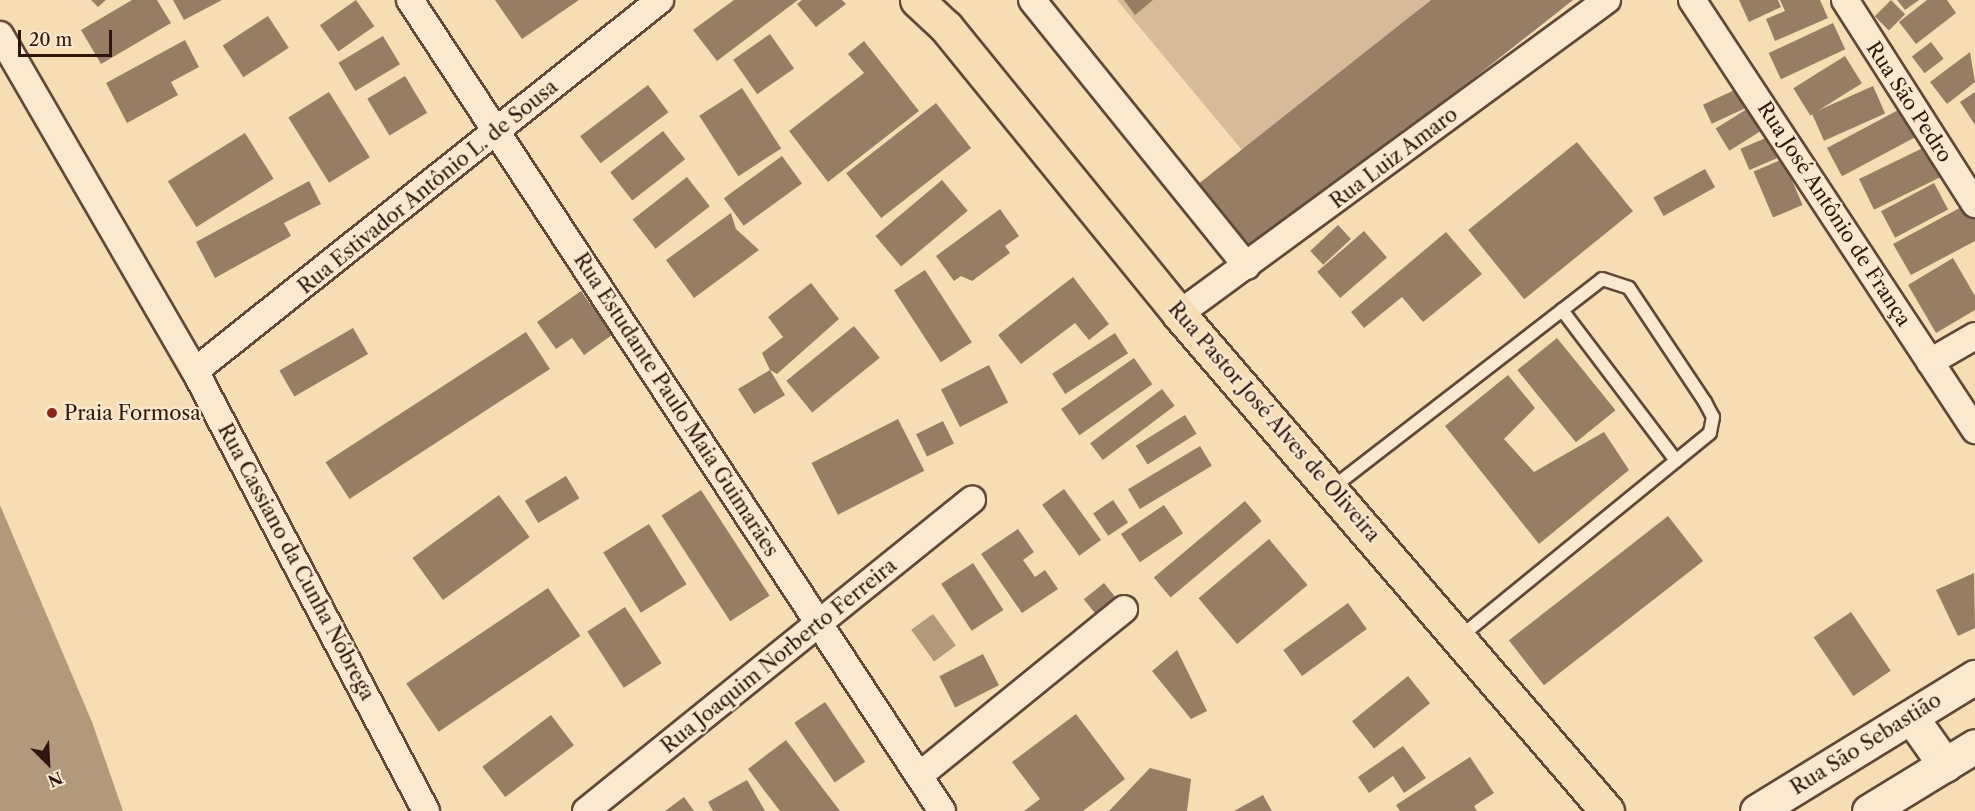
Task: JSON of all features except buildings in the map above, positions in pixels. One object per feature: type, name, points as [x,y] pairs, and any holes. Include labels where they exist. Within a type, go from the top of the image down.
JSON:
[{"type":"main road","name":"Rua Pastor José Alves de Oliveira","points":[[917,0],[938,14],[1179,314],[1461,636],[1607,811]]},
{"type":"main road","name":"Rua São Sebastião","points":[[1757,811],[1975,677]]},
{"type":"main road","points":[[1911,717],[1945,765]]},
{"type":"main road","points":[[1869,811],[1975,746]]},
{"type":"street","name":"Rua Estudante Paulo Maia Guimarães","points":[[410,0],[942,811]]},
{"type":"street","name":"Rua Estivador Antônio L. de Sousa","points":[[195,371],[498,134],[660,0]]},
{"type":"street","points":[[1032,0],[1247,266]]},
{"type":"street","name":"Rua Luiz Amaro","points":[[1179,314],[1607,0]]},
{"type":"street","name":"Rua José Antônio de França","points":[[1692,0],[1975,430]]},
{"type":"street","name":"Rua São Pedro","points":[[1845,0],[1975,204]]},
{"type":"street","name":"Rua Cassiano da Cunha Nóbrega","points":[[0,35],[195,371],[426,811]]},
{"type":"street","points":[[1930,362],[1975,336]]},
{"type":"street","name":"Rua Joaquim Norberto Ferreira","points":[[586,811],[972,500]]},
{"type":"street","points":[[920,775],[1124,609]]},
{"type":"lane","points":[[1331,488],[1602,279],[1629,288],[1713,417],[1710,433],[1461,636]]},
{"type":"lane","points":[[1562,310],[1676,461]]},
{"type":"shaded area","points":[[1117,0],[1430,0],[1247,156]]},
{"type":"shaded area","points":[[0,505],[92,722],[123,811],[0,811]]},
{"type":"shaded area","points":[[933,614],[956,646],[934,661],[911,630]]},
{"type":"place","name":"Praia Formosa","points":[[52,413]]}]
